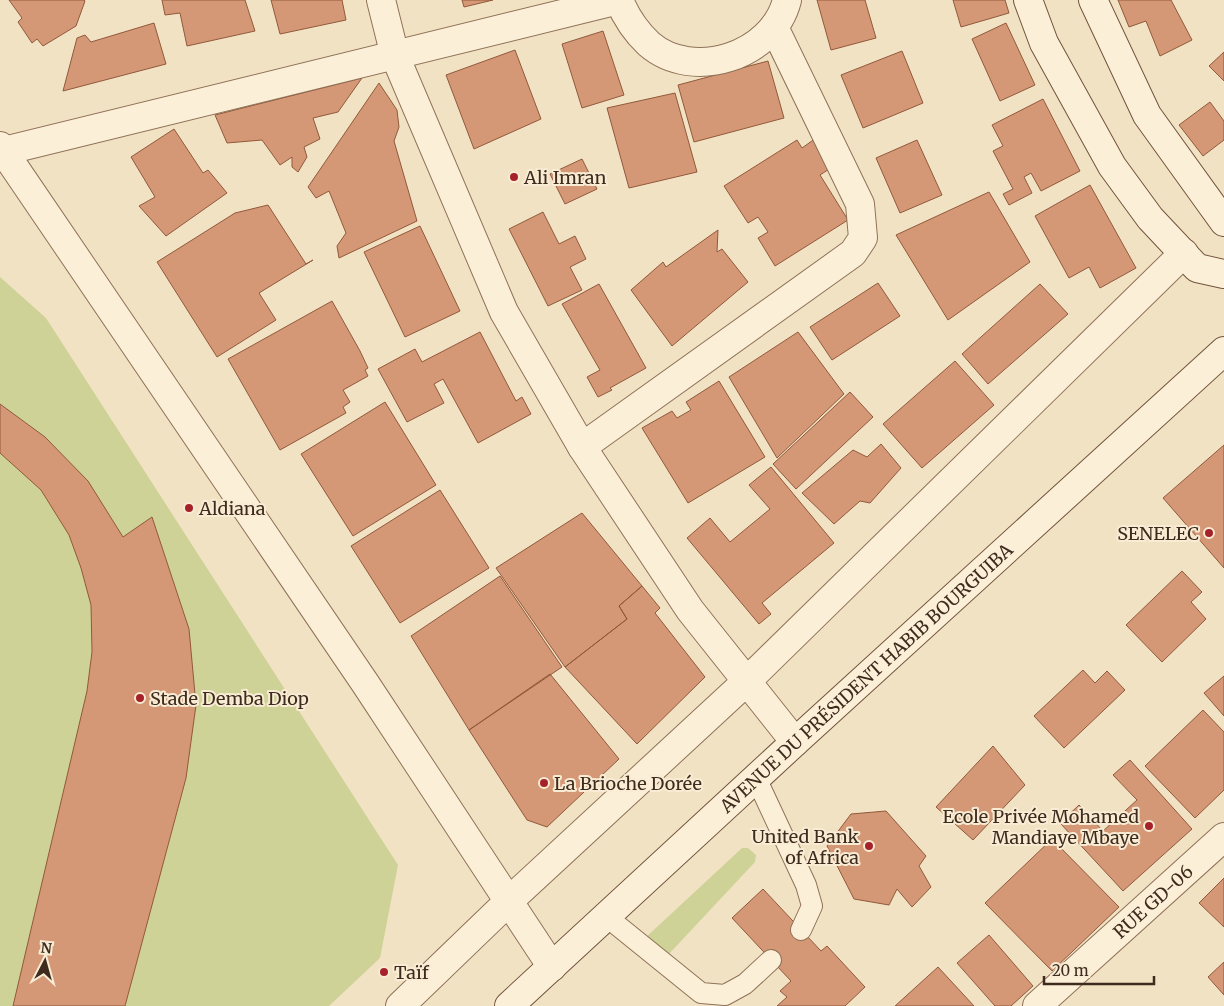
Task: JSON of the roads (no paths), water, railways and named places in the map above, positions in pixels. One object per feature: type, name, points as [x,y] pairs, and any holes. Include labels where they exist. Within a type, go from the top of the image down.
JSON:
[{"type":"street","points":[[381,0],[395,56],[504,312],[582,447],[690,610],[795,742]]},
{"type":"street","points":[[552,967],[365,683],[1,150],[395,56],[619,0],[631,25],[650,45],[675,58],[702,62],[729,58],[754,46],[774,27],[787,0]]},
{"type":"street","points":[[1028,0],[1044,43],[1112,166],[1150,218],[1197,268],[1224,274]]},
{"type":"street","points":[[1093,0],[1147,115],[1224,222]]},
{"type":"street","points":[[582,447],[852,253],[863,238],[860,204],[774,27]]},
{"type":"street","points":[[400,1006],[509,901],[747,681],[1184,253]]},
{"type":"street","name":"AVENUE DU PRÉSIDENT HABIB BOURGUIBA","points":[[510,1006],[795,742],[1224,351]]},
{"type":"street","name":"RUE GD-06","points":[[1037,1006],[1224,838]]},
{"type":"lane","points":[[756,778],[806,885],[812,906],[801,930]]},
{"type":"lane","points":[[607,917],[702,993],[724,994],[745,984],[771,960]]},
{"type":"place","name":"Ali Imran","points":[[514,177]]},
{"type":"place","name":"Aldiana","points":[[189,508]]},
{"type":"place","name":"SENELEC","points":[[1209,533]]},
{"type":"place","name":"Stade Demba Diop","points":[[140,698]]},
{"type":"place","name":"La Brioche Dorée","points":[[544,783]]},
{"type":"place","name":"Ecole Privée Mohamed Mandiaye Mbaye","points":[[1149,826]]},
{"type":"place","name":"United Bank of Africa","points":[[869,846]]},
{"type":"place","name":"Taïf","points":[[384,972]]}]
